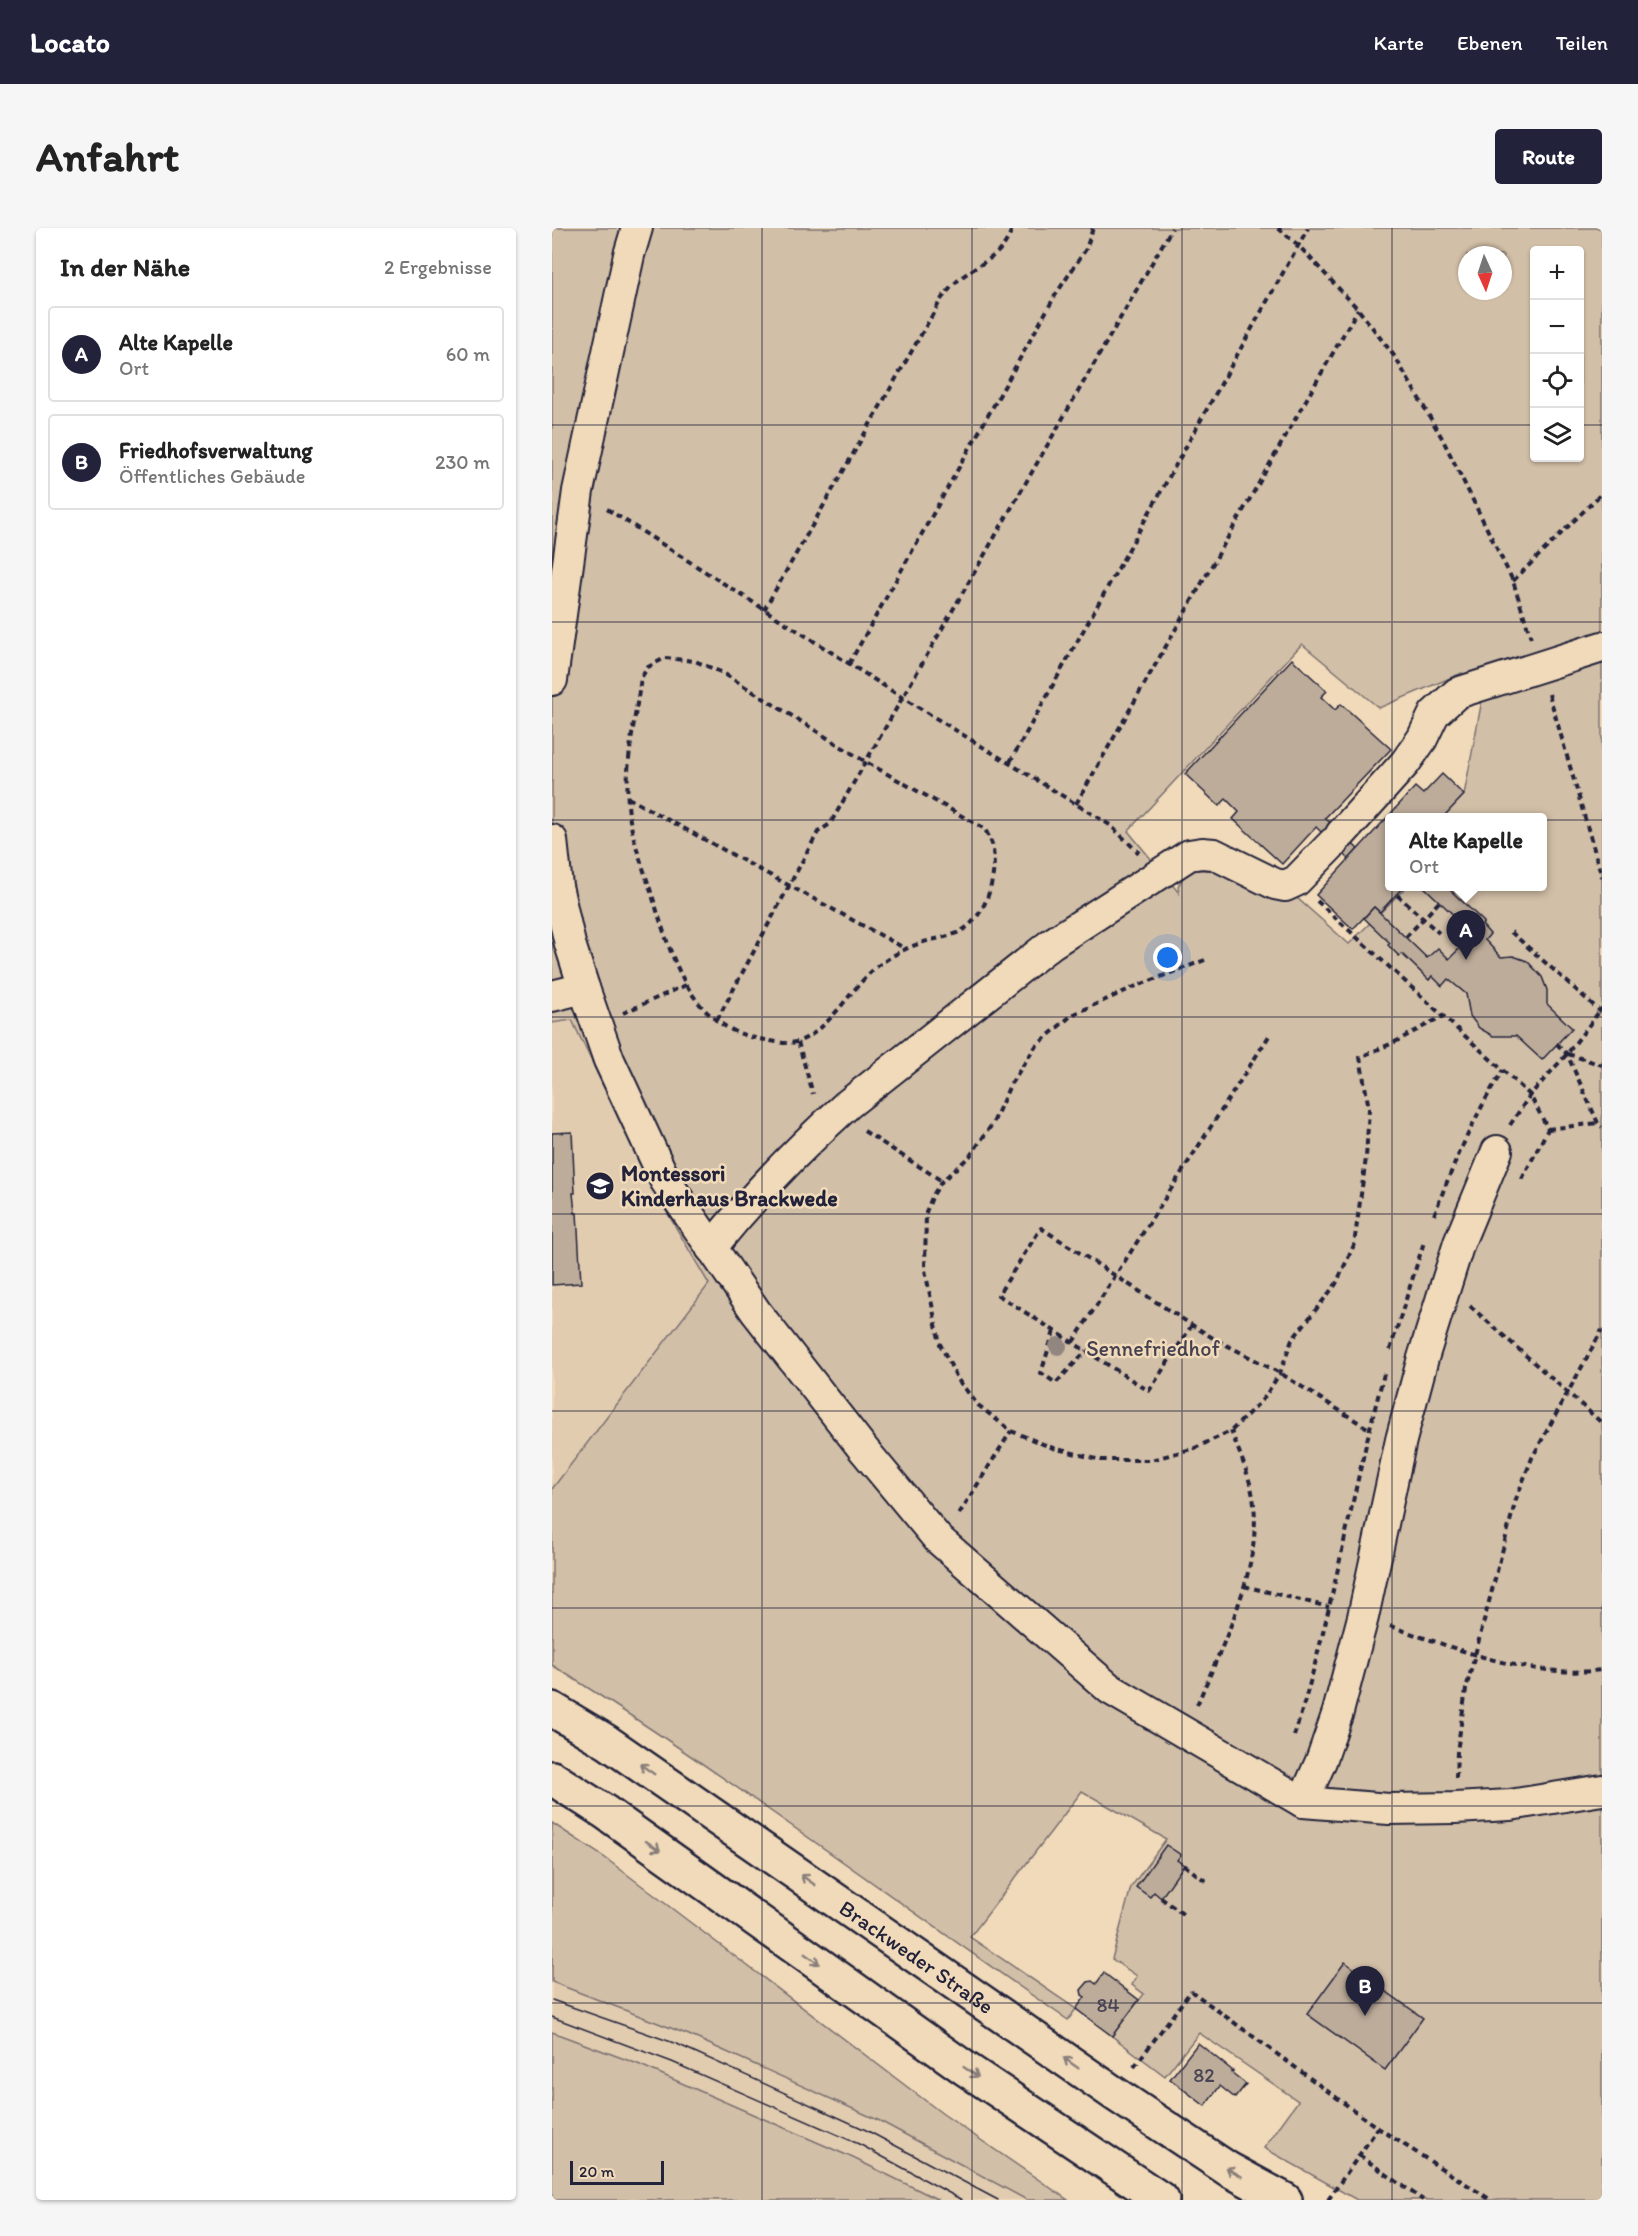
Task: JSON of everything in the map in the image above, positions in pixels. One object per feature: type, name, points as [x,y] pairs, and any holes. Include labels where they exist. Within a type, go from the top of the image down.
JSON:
[{"type":"main road","name":"Brackweder Straße","points":[[552,1709],[607,1742],[1115,2094],[1228,2169],[1285,2200]]},
{"type":"main road","points":[[552,1778],[605,1812],[966,2069],[1162,2200]]},
{"type":"lane","points":[[552,680],[578,491],[629,255],[637,228]]},
{"type":"lane","points":[[711,1248],[743,1208],[829,1120],[1051,944],[1189,855],[1214,854],[1275,884],[1286,886],[1296,881],[1405,763],[1422,739],[1434,714],[1457,693],[1602,647]]},
{"type":"lane","points":[[552,840],[557,886],[570,944],[584,988],[614,1070],[665,1180],[756,1312],[864,1450],[938,1539],[1110,1689],[1303,1802],[1389,1809],[1455,1808],[1510,1805],[1602,1790]]},
{"type":"lane","points":[[552,996],[584,988]]},
{"type":"lane","points":[[1303,1802],[1330,1738],[1363,1617],[1401,1440],[1442,1296],[1459,1243],[1497,1151]]},
{"type":"path","points":[[764,610],[942,298],[961,278],[984,265],[999,251],[1010,238],[1012,228]]},
{"type":"path","points":[[849,664],[1056,294],[1086,249],[1093,228]]},
{"type":"path","points":[[717,1020],[818,832],[830,824],[1172,228]]},
{"type":"path","points":[[1278,228],[1298,245],[1358,309],[1395,357],[1436,428],[1513,580],[1602,877]]},
{"type":"path","points":[[1010,762],[1308,228]]},
{"type":"path","points":[[1076,804],[1358,309]]},
{"type":"path","points":[[578,491],[903,698],[1110,825],[1126,839],[1157,874]]},
{"type":"path","points":[[1513,580],[1602,493]]},
{"type":"path","points":[[665,658],[695,661],[723,674],[866,762],[985,830],[993,848],[993,874],[987,899],[978,915],[959,932],[917,944],[881,963],[854,988],[831,1018],[807,1037],[786,1043],[741,1036],[701,1007],[676,965],[634,839],[628,798],[628,772],[641,678],[648,667],[665,658]]},
{"type":"path","points":[[628,798],[907,949]]},
{"type":"path","points":[[1397,894],[1439,933]]},
{"type":"path","points":[[1406,937],[1439,902]]},
{"type":"path","points":[[1328,911],[1530,1095],[1548,1129]]},
{"type":"path","points":[[1497,1151],[1516,1114],[1530,1095],[1568,1054],[1601,1011],[1511,932]]},
{"type":"path","points":[[1205,960],[1134,987],[1072,1015],[1036,1046],[1010,1085],[993,1123],[970,1156],[942,1180],[926,1212],[925,1270],[940,1344],[958,1380],[978,1405],[1011,1431],[1053,1448],[1101,1460],[1151,1460],[1195,1448],[1231,1431],[1264,1398],[1280,1373],[1292,1340],[1336,1284],[1354,1245],[1366,1158],[1369,1109],[1360,1057],[1393,1043],[1443,1016]]},
{"type":"path","points":[[597,1025],[686,985]]},
{"type":"path","points":[[1072,1342],[1269,1036]]},
{"type":"path","points":[[798,1041],[829,1120],[942,1180]]},
{"type":"path","points":[[1557,1044],[1568,1054],[1598,1123],[1602,1127]]},
{"type":"path","points":[[1568,1054],[1602,1065]]},
{"type":"path","points":[[1548,1129],[1598,1123]]},
{"type":"path","points":[[1520,1184],[1548,1129]]},
{"type":"path","points":[[1192,1325],[1149,1391],[998,1295],[1041,1228],[1213,1338],[1280,1373],[1369,1429]]},
{"type":"path","points":[[1467,1313],[1474,1295]]},
{"type":"path","points":[[1442,1296],[1470,1306],[1602,1423]]},
{"type":"path","points":[[1455,1808],[1457,1752],[1466,1689],[1516,1499],[1532,1458],[1602,1330]]},
{"type":"path","points":[[1054,1331],[1041,1373],[1056,1383],[1086,1351]]},
{"type":"path","points":[[938,1539],[964,1508],[1011,1431]]},
{"type":"path","points":[[1185,1733],[1238,1607],[1250,1564],[1253,1498],[1245,1467],[1231,1431]]},
{"type":"path","points":[[1244,1586],[1363,1617],[1476,1654],[1528,1668],[1580,1673],[1602,1670]]},
{"type":"path","points":[[1391,1638],[1396,1617]]},
{"type":"path","points":[[1184,1865],[1207,1882]]},
{"type":"path","points":[[1161,1898],[1184,1915]]},
{"type":"path","points":[[1134,2068],[1191,1991],[1378,2127],[1491,2200]]},
{"type":"path","points":[[1328,2200],[1378,2127]]},
{"type":"path","points":[[1359,2155],[1423,2200]]},
{"type":"shaded area","points":[[572,1020],[648,1180],[709,1284],[552,1489],[552,1023]]},
{"type":"shaded area","points":[[552,1982],[689,2035],[880,2121],[1027,2200],[939,2200],[851,2157],[638,2064],[552,2032]]},
{"type":"green space","name":"Sennefriedhof","points":[[552,228],[1602,228],[1602,2200],[1357,2200],[1264,2148],[1298,2101],[1199,2033],[1165,2076],[1112,2036],[1144,1994],[1132,1985],[1137,1976],[1112,1959],[1131,1887],[1166,1839],[1082,1791],[970,1937],[1076,2009],[1068,2020],[748,1795],[552,1665],[552,1489],[709,1284],[648,1180],[572,1020],[552,1023]],"holes":[[[1302,644],[1379,708],[1462,673],[1482,700],[1464,795],[1447,813],[1547,813],[1547,891],[1402,891],[1349,944],[1297,898],[1274,896],[1219,873],[1208,870],[1186,873],[1178,886],[1179,893],[1128,831]]]},
{"type":"green space","points":[[552,1823],[604,1857],[943,2114],[1068,2200],[1027,2200],[880,2121],[689,2035],[552,1982]]},
{"type":"green space","points":[[552,2032],[638,2064],[851,2157],[939,2200],[552,2200]]},
{"type":"building","points":[[1292,659],[1327,691],[1321,697],[1335,710],[1341,704],[1391,749],[1325,818],[1358,849],[1349,859],[1316,827],[1282,864],[1233,819],[1239,812],[1226,799],[1219,806],[1185,774]]},
{"type":"building","points":[[1442,774],[1464,795],[1447,813],[1391,813],[1415,787],[1423,794]]},
{"type":"building","points":[[1385,820],[1385,891],[1399,891],[1380,912],[1374,907],[1353,929],[1316,895]]},
{"type":"building","points":[[1428,891],[1451,891],[1484,922],[1482,925],[1490,934],[1485,940],[1501,957],[1513,956],[1527,961],[1542,977],[1547,990],[1547,1004],[1572,1028],[1542,1060],[1516,1036],[1493,1036],[1479,1028],[1470,1016],[1466,994],[1448,979],[1442,986],[1432,976],[1429,980],[1402,954],[1399,956],[1388,945],[1390,943],[1364,918],[1374,907],[1427,958],[1438,948],[1449,959],[1465,943],[1453,932],[1462,923]]},
{"type":"building","points":[[572,1132],[575,1193],[573,1193],[575,1213],[577,1213],[581,1283],[552,1285],[552,1133]]},
{"type":"building","points":[[1166,1845],[1181,1855],[1177,1860],[1184,1865],[1161,1898],[1154,1892],[1150,1897],[1136,1887]]},
{"type":"building","points":[[1345,1962],[1423,2018],[1385,2070],[1307,2014]]},
{"type":"building","points":[[1104,1973],[1139,2000],[1112,2036],[1076,2009],[1085,1997],[1081,1990],[1088,1982],[1092,1981],[1096,1984]]},
{"type":"building","points":[[1198,2043],[1246,2084],[1235,2098],[1220,2086],[1205,2106],[1170,2079]]},
{"type":"tram line","points":[[552,2000],[677,2044],[866,2130],[998,2200]]},
{"type":"tram line","points":[[552,2017],[672,2062],[861,2145],[962,2200]]},
{"type":"place","name":"Alte Kapelle","points":[[1466,960]]},
{"type":"place","name":"Montessori Kinderhaus Brackwede","points":[[600,1186]]},
{"type":"place","name":"Friedhofsverwaltung","points":[[1365,2016]]}]
